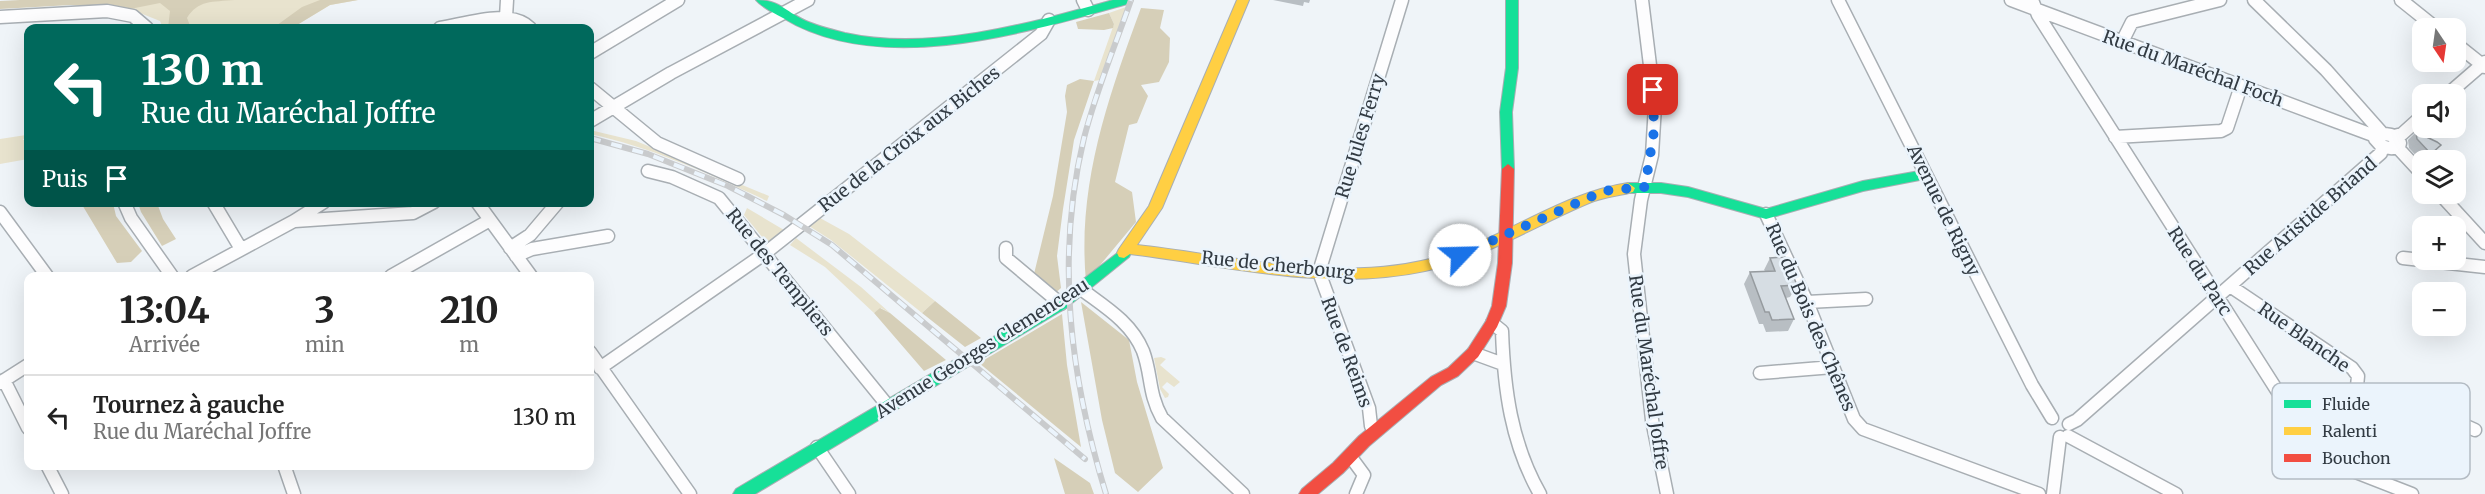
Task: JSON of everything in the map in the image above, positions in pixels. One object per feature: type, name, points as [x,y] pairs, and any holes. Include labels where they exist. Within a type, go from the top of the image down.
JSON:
[{"type":"main road","points":[[762,0],[784,11],[809,29],[875,42],[945,43],[969,40],[1049,20],[1085,5],[1127,0]]},
{"type":"main road","points":[[774,0],[784,11]]},
{"type":"main road","points":[[1307,494],[1350,456],[1378,424],[1436,381],[1453,372],[1473,353],[1492,323],[1499,306],[1503,286],[1506,235],[1506,112],[1512,68],[1512,0]]},
{"type":"main road","name":"Avenue Georges Clemenceau","points":[[741,494],[1060,303],[1081,289],[1129,249],[1155,208],[1239,2]]},
{"type":"main road","name":"Rue du Bois des Chênes","points":[[1766,214],[1863,186],[1925,175]]},
{"type":"main road","name":"Rue de Cherbourg","points":[[1129,249],[1318,272],[1364,274],[1441,264],[1604,191],[1645,187],[1689,192],[1716,199],[1752,213],[1766,214]]},
{"type":"street","points":[[506,17],[507,0]]},
{"type":"street","points":[[594,50],[678,0]]},
{"type":"street","points":[[594,119],[670,73],[808,0]]},
{"type":"street","name":"Rue Jules Ferry","points":[[1318,272],[1402,0]]},
{"type":"street","name":"Rue du Maréchal Joffre","points":[[1642,0],[1655,106],[1652,155],[1634,254],[1651,409],[1667,494]]},
{"type":"street","name":"Avenue de Rigny","points":[[1838,0],[2032,385],[2052,418],[2049,420],[2049,427],[2066,432]]},
{"type":"street","name":"Rue du Maréchal Foch","points":[[2011,0],[2033,4],[2122,42],[2379,138],[2396,142]]},
{"type":"street","points":[[2122,42],[2132,22],[2220,0]]},
{"type":"street","points":[[2254,0],[2326,70],[2379,138]]},
{"type":"street","points":[[2401,0],[2424,18]]},
{"type":"street","name":"Rue du Parc","points":[[2033,4],[2272,383]]},
{"type":"street","points":[[0,17],[107,11],[131,15],[142,24]]},
{"type":"street","points":[[464,24],[506,17],[522,20],[526,24]]},
{"type":"street","name":"Rue de la Croix aux Biches","points":[[600,368],[764,254],[1041,34],[1049,20]]},
{"type":"street","points":[[2460,84],[2484,65],[2466,52]]},
{"type":"street","points":[[2115,137],[2221,131],[2227,128],[2241,86]]},
{"type":"street","points":[[594,91],[668,150],[738,178]]},
{"type":"street","points":[[2412,125],[2396,142],[2412,162]]},
{"type":"street","name":"Rue Aristide Briand","points":[[2066,432],[2381,153],[2379,138]]},
{"type":"street","name":"Rue des Templiers","points":[[648,171],[672,177],[719,198],[888,406]]},
{"type":"street","points":[[2449,204],[2485,243]]},
{"type":"street","points":[[126,207],[131,218],[169,272]]},
{"type":"street","points":[[216,207],[241,249]]},
{"type":"street","points":[[199,272],[316,207]]},
{"type":"street","points":[[294,221],[413,213],[424,207]]},
{"type":"street","points":[[481,207],[528,272]]},
{"type":"street","points":[[513,252],[554,207]]},
{"type":"street","points":[[0,212],[44,272]]},
{"type":"street","name":"Rue du Bois des Chênes","points":[[1766,214],[1808,302],[1854,419],[1863,429],[2039,494]]},
{"type":"street","points":[[398,272],[490,220]]},
{"type":"street","points":[[513,252],[608,236]]},
{"type":"street","points":[[1006,248],[1006,258],[1060,303]]},
{"type":"street","points":[[2403,258],[2485,267]]},
{"type":"street","name":"Rue de Reims","points":[[1318,272],[1369,408],[1378,424]]},
{"type":"street","name":"Rue Blanche","points":[[2230,286],[2352,368],[2358,376],[2357,383]]},
{"type":"street","points":[[1081,289],[1130,327],[1143,352],[1153,402],[1162,418],[1243,494]]},
{"type":"street","points":[[1808,302],[1866,299]]},
{"type":"street","points":[[1492,323],[1502,331],[1508,418],[1522,460],[1540,494]]},
{"type":"street","points":[[1473,353],[1503,364]]},
{"type":"street","points":[[594,358],[690,494]]},
{"type":"street","points":[[1760,373],[1833,367]]},
{"type":"street","points":[[24,368],[2,382],[24,422]]},
{"type":"street","points":[[2470,428],[2475,430]]},
{"type":"street","points":[[2053,494],[2066,432],[2176,494]]},
{"type":"street","points":[[818,447],[849,494]]},
{"type":"street","points":[[1350,456],[1364,475],[1356,494]]},
{"type":"street","points":[[50,470],[62,494]]},
{"type":"street","points":[[286,470],[294,494]]},
{"type":"street","name":"Rue du Parc","points":[[2373,479],[2412,494]]},
{"type":"shaded area","points":[[77,0],[358,0],[330,5],[299,24],[161,24],[160,21],[130,9],[71,5]]},
{"type":"shaded area","points":[[235,0],[201,5],[187,18],[189,24],[168,24],[170,11],[160,3],[130,9],[71,5],[0,9],[0,1]]},
{"type":"shaded area","points":[[320,0],[358,0],[330,5],[299,24],[279,24],[302,7]]},
{"type":"shaded area","points":[[1126,7],[1100,80],[1094,81],[1114,24],[1109,13]]},
{"type":"shaded area","points":[[1141,8],[1164,10],[1160,28],[1170,38],[1169,62],[1159,82],[1141,85],[1148,96],[1137,123],[1129,125],[1115,182],[1132,192],[1136,222],[1086,282],[1084,246],[1091,176],[1107,108]]},
{"type":"shaded area","points":[[1109,13],[1114,24],[1113,28],[1078,29],[1076,22]]},
{"type":"shaded area","points":[[1080,79],[1094,81],[1074,140],[1057,256],[1061,288],[1052,296],[1033,278],[1053,196],[1067,112],[1065,96],[1067,85]]},
{"type":"shaded area","points":[[594,131],[636,141],[769,196],[767,201],[702,171],[594,135]]},
{"type":"shaded area","points":[[24,135],[24,160],[0,164],[0,139]]},
{"type":"shaded area","points":[[83,207],[114,207],[116,216],[142,251],[131,262],[117,263]]},
{"type":"shaded area","points":[[139,207],[158,207],[163,219],[176,239],[162,246]]},
{"type":"shaded area","points":[[747,208],[784,230],[767,243],[744,215]]},
{"type":"shaded area","points":[[820,218],[849,234],[935,301],[922,313],[831,240],[809,226]]},
{"type":"shaded area","points":[[796,238],[861,287],[890,313],[881,308],[874,313],[825,267],[790,245]]},
{"type":"shaded area","points":[[935,301],[981,338],[965,347],[922,313]]},
{"type":"shaded area","points":[[1081,302],[1129,340],[1137,382],[1163,468],[1138,492],[1115,473],[1102,420]]},
{"type":"shaded area","points":[[880,308],[890,313],[946,360],[924,371],[874,313]]},
{"type":"shaded area","points":[[1062,314],[1067,365],[1081,447],[979,363]]},
{"type":"shaded area","points":[[1154,358],[1166,359],[1160,365],[1180,382],[1174,387],[1167,382],[1162,387],[1169,394],[1165,398],[1160,389]]},
{"type":"shaded area","points":[[1054,458],[1090,483],[1094,494],[1065,494]]},
{"type":"building","points":[[2429,138],[2441,145],[2435,150],[2427,150],[2417,139]]},
{"type":"building","points":[[1785,257],[1797,285],[1781,286],[1794,319],[1772,320],[1769,312],[1765,312],[1750,272],[1775,271],[1770,258]]},
{"type":"railway","points":[[1106,494],[1083,406],[1076,362],[1069,273],[1070,228],[1075,183],[1084,138],[1131,0]]},
{"type":"railway","points":[[594,139],[648,154],[728,186],[784,215],[832,245],[1085,459]]},
{"type":"traffic: fast","points":[[762,0],[802,24],[845,38],[892,43],[941,41],[990,34],[1038,24],[1127,0]]},
{"type":"traffic: fast","points":[[1508,169],[1506,112],[1512,68],[1512,0]]},
{"type":"traffic: fast","points":[[1628,188],[1661,188],[1688,192],[1766,214],[1863,186],[1925,175]]},
{"type":"traffic: fast","points":[[741,494],[1061,304],[1124,253]]},
{"type":"traffic: slow","points":[[1124,253],[1155,208],[1243,0]]},
{"type":"traffic: slow","points":[[1129,249],[1314,273],[1388,272],[1441,262],[1491,243],[1582,201],[1609,191],[1628,188]]},
{"type":"traffic: jam","points":[[1307,494],[1338,468],[1364,441],[1436,381],[1453,372],[1473,353],[1492,323],[1499,306],[1505,263],[1508,169]]},
{"type":"route","points":[[1460,255],[1604,191],[1645,187],[1652,155],[1654,131],[1653,90]]}]
